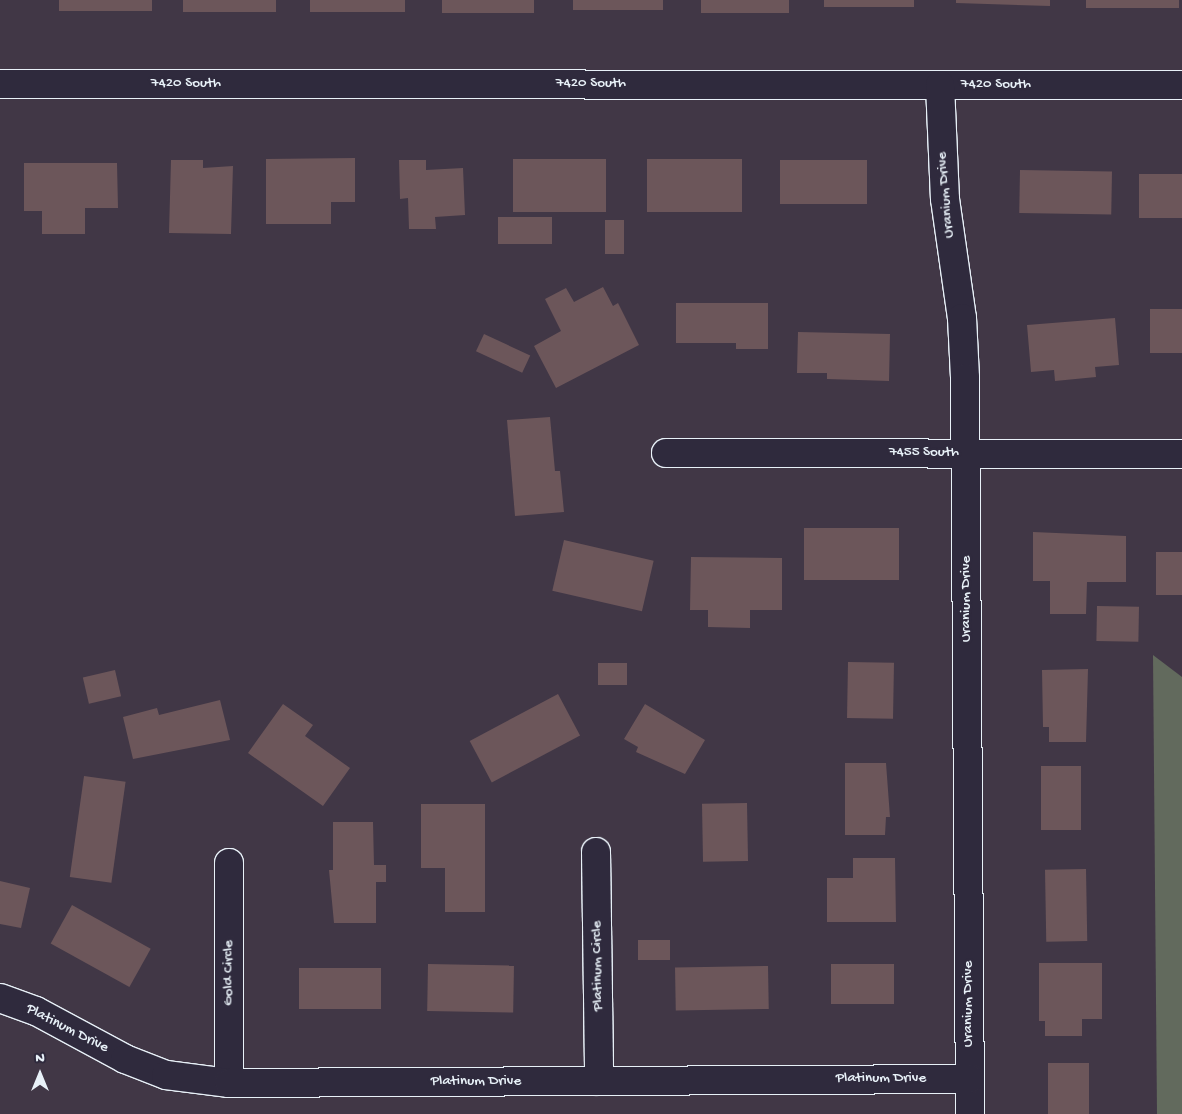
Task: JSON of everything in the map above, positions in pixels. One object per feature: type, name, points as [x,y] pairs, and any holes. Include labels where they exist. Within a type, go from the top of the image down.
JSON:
[{"type":"street","name":"7420 South","points":[[0,84],[1182,85]]},
{"type":"street","name":"Uranium Drive","points":[[940,85],[945,199],[962,318],[966,454],[970,1114]]},
{"type":"street","name":"7455 South","points":[[666,453],[1182,454]]},
{"type":"street","name":"Platinum Circle","points":[[596,852],[599,1081]]},
{"type":"street","name":"Gold Circle","points":[[229,863],[229,1084]]},
{"type":"street","name":"Platinum Drive","points":[[0,998],[36,1011],[133,1062],[166,1075],[229,1084],[970,1079]]},
{"type":"green space","points":[[1153,655],[1182,677],[1182,1114],[1157,1114]]},
{"type":"building","points":[[59,0],[152,0],[152,11],[59,11]]},
{"type":"building","points":[[183,0],[276,0],[276,12],[183,12]]},
{"type":"building","points":[[310,0],[405,0],[405,12],[310,12]]},
{"type":"building","points":[[442,0],[534,0],[534,13],[442,13]]},
{"type":"building","points":[[573,0],[663,0],[663,10],[573,10]]},
{"type":"building","points":[[701,0],[789,0],[789,13],[701,13]]},
{"type":"building","points":[[824,0],[914,0],[914,7],[824,7]]},
{"type":"building","points":[[956,0],[1050,0],[1050,6],[956,3]]},
{"type":"building","points":[[1086,0],[1179,0],[1179,8],[1086,8]]},
{"type":"building","points":[[355,158],[355,202],[331,202],[331,224],[266,224],[266,159]]},
{"type":"building","points":[[513,159],[606,159],[606,212],[513,212]]},
{"type":"building","points":[[647,159],[742,159],[742,212],[647,212]]},
{"type":"building","points":[[171,160],[203,160],[203,168],[233,166],[231,234],[169,233]]},
{"type":"building","points":[[399,160],[426,160],[426,170],[463,168],[465,215],[435,217],[436,229],[409,229],[408,198],[400,199]]},
{"type":"building","points":[[780,160],[867,160],[867,204],[780,204]]},
{"type":"building","points":[[24,163],[117,163],[118,208],[85,208],[85,234],[42,234],[42,211],[24,211]]},
{"type":"building","points":[[1020,170],[1112,172],[1111,215],[1019,213]]},
{"type":"building","points":[[1139,174],[1182,174],[1182,218],[1139,218]]},
{"type":"building","points":[[498,217],[552,217],[552,244],[498,244]]},
{"type":"building","points":[[605,220],[624,220],[624,254],[605,254]]},
{"type":"building","points":[[603,287],[613,306],[618,303],[639,345],[556,388],[534,346],[561,331],[545,299],[566,288],[574,302]]},
{"type":"building","points":[[676,303],[768,303],[768,349],[736,349],[736,343],[676,343]]},
{"type":"building","points":[[1150,309],[1182,309],[1182,353],[1150,353]]},
{"type":"building","points":[[1115,318],[1119,365],[1095,367],[1096,377],[1055,381],[1054,370],[1031,372],[1027,325]]},
{"type":"building","points":[[798,332],[890,334],[889,381],[827,379],[827,373],[797,373]]},
{"type":"building","points":[[484,334],[530,356],[522,373],[476,351]]},
{"type":"building","points":[[550,417],[555,471],[560,471],[564,512],[515,516],[507,420]]},
{"type":"building","points":[[804,528],[899,528],[899,580],[804,580]]},
{"type":"building","points":[[1033,532],[1126,536],[1126,582],[1087,582],[1086,614],[1050,614],[1050,581],[1033,581]]},
{"type":"building","points":[[564,540],[654,561],[642,611],[552,591]]},
{"type":"building","points":[[1156,552],[1182,552],[1182,595],[1156,595]]},
{"type":"building","points":[[691,557],[782,558],[782,610],[750,610],[750,628],[708,627],[708,610],[690,610]]},
{"type":"building","points":[[1097,606],[1139,607],[1138,642],[1096,641]]},
{"type":"building","points":[[848,662],[894,663],[893,719],[847,718]]},
{"type":"building","points":[[598,663],[627,663],[627,685],[598,685]]},
{"type":"building","points":[[1088,669],[1086,742],[1049,742],[1049,727],[1043,727],[1042,670]]},
{"type":"building","points":[[115,670],[121,696],[89,704],[83,677]]},
{"type":"building","points":[[558,694],[580,735],[492,782],[470,741]]},
{"type":"building","points":[[220,700],[230,740],[133,759],[123,717],[157,708],[159,715]]},
{"type":"building","points":[[283,704],[313,725],[305,736],[350,768],[323,806],[248,753]]},
{"type":"building","points":[[645,704],[705,740],[685,774],[636,752],[638,747],[624,739]]},
{"type":"building","points":[[845,763],[886,763],[890,817],[886,817],[885,835],[845,835]]},
{"type":"building","points":[[1041,766],[1081,766],[1081,830],[1041,830]]},
{"type":"building","points":[[84,776],[126,782],[111,883],[70,877]]},
{"type":"building","points":[[747,803],[748,861],[703,862],[702,804]]},
{"type":"building","points":[[421,804],[485,804],[485,912],[445,912],[445,868],[421,868]]},
{"type":"building","points":[[333,822],[373,822],[374,865],[386,865],[386,882],[376,882],[376,923],[334,923],[329,870],[333,870]]},
{"type":"building","points":[[853,858],[895,858],[896,922],[827,922],[827,878],[853,878]]},
{"type":"building","points":[[1086,869],[1087,941],[1046,942],[1045,870]]},
{"type":"building","points":[[0,881],[30,888],[21,928],[0,924]]},
{"type":"building","points":[[72,905],[151,949],[129,987],[51,943]]},
{"type":"building","points":[[638,940],[670,940],[670,960],[638,960]]},
{"type":"building","points":[[1039,963],[1102,963],[1102,1019],[1082,1019],[1082,1036],[1045,1036],[1045,1021],[1039,1021]]},
{"type":"building","points":[[428,964],[514,966],[513,1012],[427,1011]]},
{"type":"building","points":[[831,964],[894,964],[894,1004],[831,1004]]},
{"type":"building","points":[[768,966],[769,1009],[676,1011],[675,968]]},
{"type":"building","points":[[299,968],[381,968],[381,1009],[299,1009]]},
{"type":"building","points":[[1048,1063],[1089,1063],[1089,1114],[1048,1114]]}]
